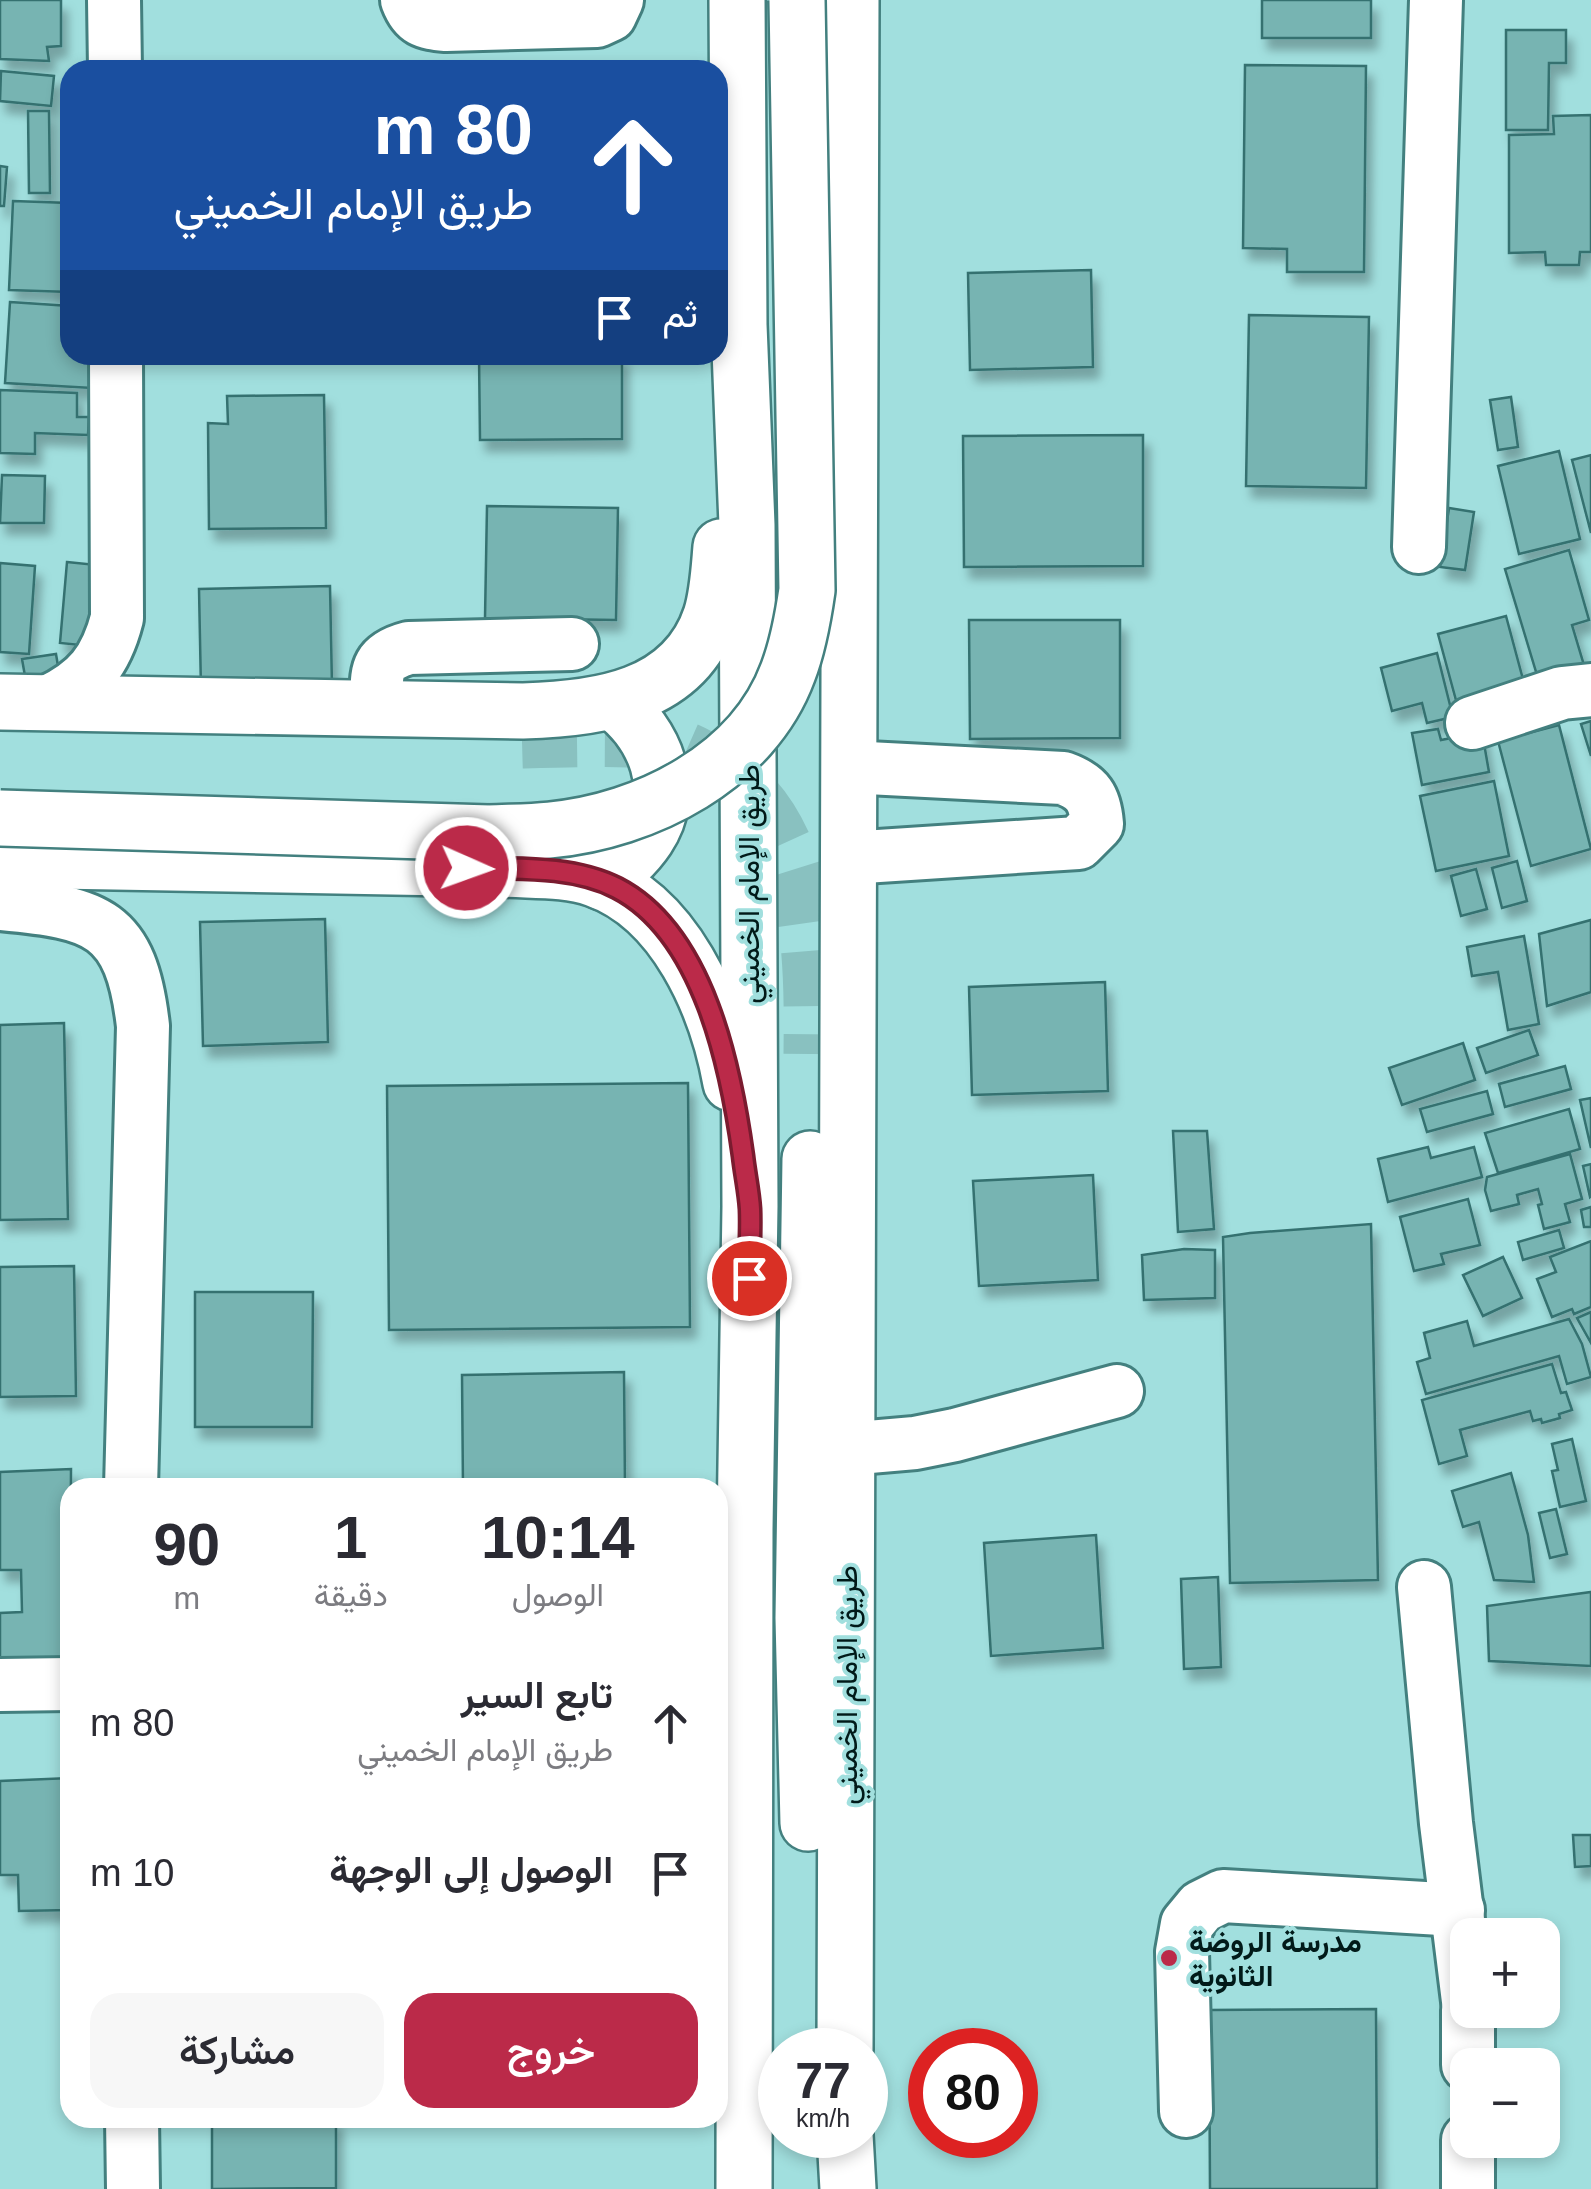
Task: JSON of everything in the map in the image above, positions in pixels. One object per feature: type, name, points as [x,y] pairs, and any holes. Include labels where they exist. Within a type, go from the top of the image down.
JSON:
[{"type":"highway","name":"طريق الإمام الخميني","points":[[737,0],[732,296],[747,525],[750,1206],[745,1530],[744,2189]]},
{"type":"highway","points":[[0,818],[489,833],[553,830],[616,816],[670,797],[745,741],[788,675],[807,590],[798,0]]},
{"type":"highway","name":"طريق الإمام الخميني","points":[[845,2028],[851,0]]},
{"type":"highway","points":[[24,702],[554,710],[614,702],[656,683],[688,657],[700,640],[709,621],[718,580],[732,296]]},
{"type":"highway","points":[[603,882],[627,862],[648,836],[661,796],[660,774],[650,742],[631,715],[614,702]]},
{"type":"highway","points":[[0,739],[522,741]]},
{"type":"highway","points":[[0,860],[503,869],[555,872],[603,882],[648,910],[688,962],[704,994],[728,1068],[750,1206]]},
{"type":"highway","points":[[0,884],[90,861]]},
{"type":"highway","points":[[811,1054],[803,1618],[814,1959],[825,2028]]},
{"type":"highway","points":[[846,2158],[848,2189]]},
{"type":"street","points":[[114,0],[114,60]]},
{"type":"street","points":[[142,0],[142,60]]},
{"type":"street","points":[[406,0],[411,12],[424,22],[446,25],[597,21],[610,15],[616,0]]},
{"type":"street","points":[[1418,547],[1436,0]]},
{"type":"street","points":[[117,365],[130,516]]},
{"type":"street","points":[[24,702],[68,692],[101,660],[111,640],[130,516],[142,365]]},
{"type":"street","points":[[376,708],[378,667],[392,652],[409,648],[572,644]]},
{"type":"street","points":[[1472,723],[1562,693],[1591,690]]},
{"type":"street","points":[[848,767],[1063,778],[1079,784],[1095,803],[1096,824],[1078,843],[848,858]]},
{"type":"street","points":[[0,904],[66,912],[91,920],[126,954],[140,1000],[143,1064],[131,1478]]},
{"type":"street","points":[[846,1449],[915,1444],[955,1436],[1117,1392]]},
{"type":"street","points":[[1424,1587],[1459,1918]]},
{"type":"street","points":[[0,1686],[60,1684]]},
{"type":"street","points":[[1186,2111],[1182,1952],[1187,1924],[1202,1907],[1223,1896],[1458,1910]]},
{"type":"street","points":[[132,2128],[132,2189]]},
{"type":"street","points":[[1468,2158],[1468,2189]]},
{"type":"building","points":[[0,0],[61,0],[61,46],[47,47],[49,61],[0,59]]},
{"type":"building","points":[[1262,0],[1371,0],[1371,38],[1262,38]]},
{"type":"building","points":[[1506,30],[1566,30],[1566,63],[1549,63],[1548,130],[1506,130]]},
{"type":"building","points":[[1245,65],[1366,66],[1364,272],[1287,272],[1287,249],[1243,248]]},
{"type":"building","points":[[1,71],[54,76],[51,106],[0,101]]},
{"type":"building","points":[[28,111],[49,111],[50,193],[29,193]]},
{"type":"building","points":[[1591,115],[1591,252],[1580,252],[1579,265],[1546,265],[1545,252],[1509,253],[1509,135],[1554,134],[1553,116]]},
{"type":"building","points":[[0,166],[7,167],[4,206],[0,206]]},
{"type":"building","points":[[13,201],[60,203],[60,292],[9,290]]},
{"type":"building","points":[[1091,270],[1093,367],[970,370],[968,273]]},
{"type":"building","points":[[10,302],[60,305],[60,365],[93,365],[92,388],[5,383]]},
{"type":"building","points":[[1249,315],[1369,317],[1366,488],[1246,486]]},
{"type":"building","points":[[479,365],[622,365],[622,439],[480,440]]},
{"type":"building","points":[[0,390],[77,393],[77,417],[89,417],[88,435],[35,433],[35,454],[0,453]]},
{"type":"building","points":[[324,395],[326,528],[209,529],[208,423],[228,424],[227,396]]},
{"type":"building","points":[[1511,397],[1518,447],[1498,450],[1490,400]]},
{"type":"building","points":[[1143,435],[1143,566],[964,567],[963,436]]},
{"type":"building","points":[[1559,451],[1580,539],[1519,554],[1498,466]]},
{"type":"building","points":[[1591,455],[1591,533],[1572,460]]},
{"type":"building","points":[[2,475],[45,476],[44,523],[0,523]]},
{"type":"building","points":[[487,506],[618,508],[616,620],[485,618]]},
{"type":"building","points":[[1449,508],[1474,512],[1465,570],[1440,567]]},
{"type":"building","points":[[1569,550],[1589,620],[1572,625],[1586,672],[1540,685],[1505,569]]},
{"type":"building","points":[[67,562],[97,565],[90,646],[60,643]]},
{"type":"building","points":[[0,563],[35,566],[29,654],[0,652]]},
{"type":"building","points":[[330,586],[332,686],[201,690],[199,589]]},
{"type":"building","points":[[1506,616],[1528,698],[1460,715],[1438,634]]},
{"type":"building","points":[[969,620],[1120,620],[1120,738],[970,739]]},
{"type":"building","points":[[1437,653],[1453,717],[1427,723],[1422,703],[1392,711],[1381,668]]},
{"type":"building","points":[[56,654],[60,678],[26,682],[22,659]]},
{"type":"building","points":[[1591,721],[1591,756],[1581,724]]},
{"type":"building","points":[[1559,725],[1591,849],[1531,866],[1498,741]]},
{"type":"building","points":[[1438,729],[1441,740],[1482,732],[1489,772],[1422,785],[1412,733]]},
{"type":"building","points":[[1494,781],[1509,856],[1436,871],[1420,796]]},
{"type":"building","points":[[1517,861],[1527,901],[1502,908],[1492,868]]},
{"type":"building","points":[[1476,869],[1487,909],[1461,916],[1451,876]]},
{"type":"building","points":[[325,919],[328,1042],[203,1046],[200,922]]},
{"type":"building","points":[[1591,920],[1591,992],[1547,1006],[1539,934]]},
{"type":"building","points":[[1524,936],[1539,1024],[1508,1030],[1498,972],[1472,976],[1467,947]]},
{"type":"building","points":[[1105,982],[1108,1091],[972,1095],[969,987]]},
{"type":"building","points":[[64,1023],[68,1219],[0,1220],[0,1025]]},
{"type":"building","points":[[1529,1030],[1538,1055],[1486,1073],[1477,1048]]},
{"type":"building","points":[[1463,1043],[1475,1080],[1402,1105],[1389,1068]]},
{"type":"building","points":[[1565,1066],[1571,1089],[1505,1107],[1499,1084]]},
{"type":"building","points":[[688,1083],[690,1327],[389,1330],[387,1086]]},
{"type":"building","points":[[1487,1091],[1493,1114],[1427,1132],[1420,1109]]},
{"type":"building","points":[[1591,1098],[1591,1148],[1580,1100]]},
{"type":"building","points":[[1569,1109],[1580,1149],[1498,1173],[1485,1133]]},
{"type":"building","points":[[1173,1131],[1207,1131],[1214,1229],[1178,1232]]},
{"type":"building","points":[[1428,1147],[1431,1158],[1474,1147],[1482,1177],[1388,1202],[1378,1159]]},
{"type":"building","points":[[1570,1154],[1582,1199],[1565,1204],[1570,1222],[1544,1229],[1538,1189],[1517,1195],[1519,1204],[1491,1211],[1485,1190],[1487,1177]]},
{"type":"building","points":[[1591,1164],[1591,1196],[1590,1197],[1583,1166]]},
{"type":"building","points":[[1093,1175],[1098,1280],[979,1286],[973,1181]]},
{"type":"building","points":[[1468,1199],[1480,1245],[1441,1254],[1444,1264],[1414,1271],[1400,1217]]},
{"type":"building","points":[[1591,1207],[1591,1227],[1584,1227],[1581,1210]]},
{"type":"building","points":[[1371,1224],[1378,1580],[1230,1583],[1223,1237]]},
{"type":"building","points":[[1559,1230],[1564,1248],[1523,1260],[1518,1242]]},
{"type":"building","points":[[1591,1241],[1591,1307],[1552,1317],[1537,1279],[1556,1272],[1550,1257]]},
{"type":"building","points":[[1184,1249],[1215,1250],[1215,1298],[1144,1300],[1142,1255]]},
{"type":"building","points":[[1503,1257],[1522,1298],[1483,1316],[1463,1275]]},
{"type":"building","points":[[74,1266],[76,1396],[0,1397],[0,1267]]},
{"type":"building","points":[[195,1292],[313,1292],[312,1427],[195,1427]]},
{"type":"building","points":[[1591,1312],[1591,1343],[1577,1318]]},
{"type":"building","points":[[1569,1319],[1582,1344],[1591,1377],[1567,1384],[1559,1356],[1426,1394],[1417,1362],[1430,1358],[1424,1333],[1467,1321],[1474,1346]]},
{"type":"building","points":[[1552,1364],[1561,1393],[1566,1392],[1572,1410],[1542,1423],[1541,1419],[1533,1421],[1530,1411],[1460,1430],[1467,1456],[1439,1464],[1422,1400]]},
{"type":"building","points":[[624,1372],[625,1478],[463,1478],[462,1375]]},
{"type":"building","points":[[1572,1439],[1586,1501],[1560,1507],[1552,1471],[1558,1470],[1552,1444]]},
{"type":"building","points":[[71,1469],[71,1478],[60,1478],[60,1667],[0,1670],[0,1613],[22,1612],[21,1570],[0,1570],[0,1472]]},
{"type":"building","points":[[1511,1473],[1528,1535],[1534,1582],[1494,1580],[1479,1522],[1463,1527],[1452,1491]]},
{"type":"building","points":[[1556,1509],[1567,1554],[1550,1558],[1539,1513]]},
{"type":"building","points":[[1096,1535],[1103,1648],[991,1656],[984,1543]]},
{"type":"building","points":[[1218,1577],[1221,1667],[1184,1669],[1181,1579]]},
{"type":"building","points":[[1591,1592],[1591,1666],[1489,1661],[1487,1606]]},
{"type":"building","points":[[60,1778],[60,1910],[19,1911],[18,1875],[0,1875],[0,1781]]},
{"type":"building","points":[[1573,1835],[1591,1835],[1591,1866],[1575,1867]]},
{"type":"building","points":[[1376,2009],[1377,2189],[1210,2189],[1209,2010]]},
{"type":"building","points":[[212,2128],[336,2128],[336,2188],[212,2189]]},
{"type":"tunnel","points":[[522,741],[667,743],[709,762],[747,790],[771,821],[789,856],[800,894],[810,975],[811,1054]]},
{"type":"place","name":"مدرسة الروضة الثانوية","points":[[1169,1958]]},
{"type":"route","points":[[466,868],[591,877],[620,890],[648,910],[671,937],[704,994],[728,1068],[750,1206],[749,1278]]}]
